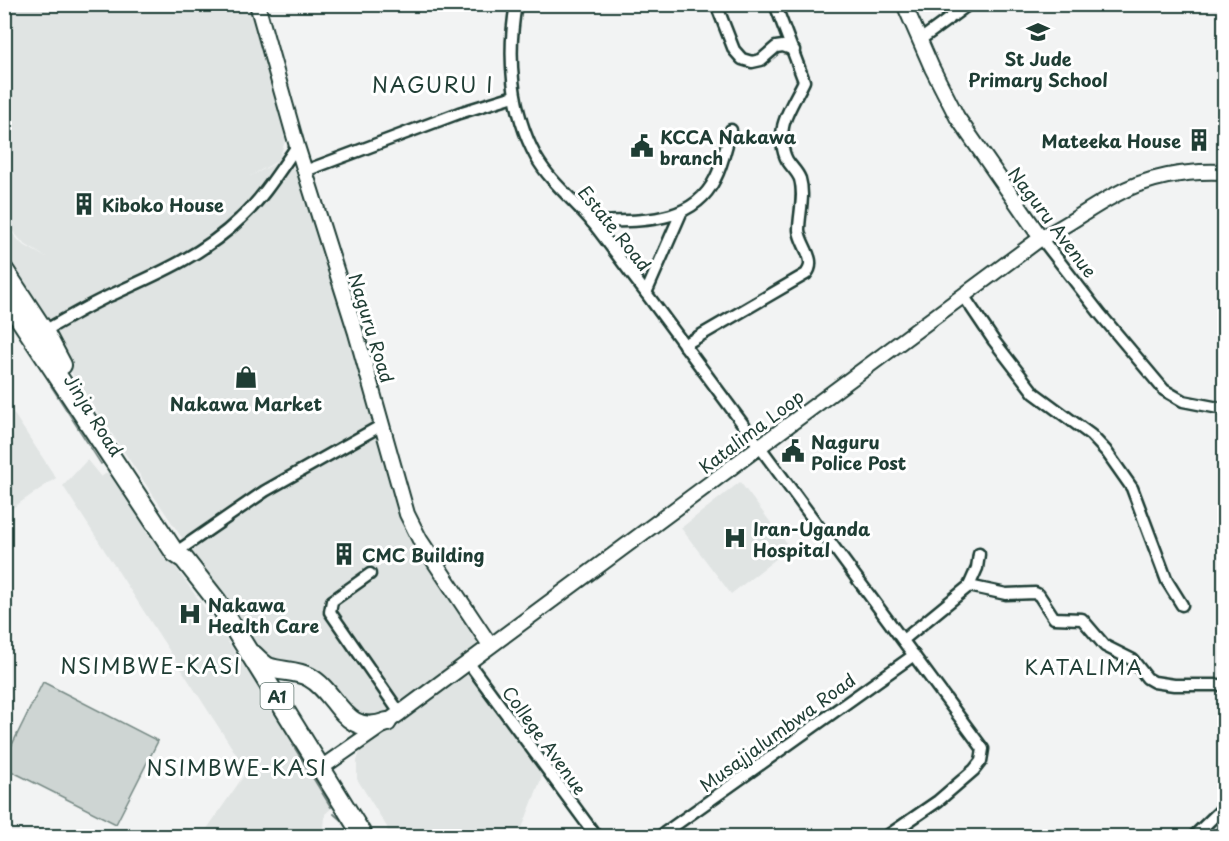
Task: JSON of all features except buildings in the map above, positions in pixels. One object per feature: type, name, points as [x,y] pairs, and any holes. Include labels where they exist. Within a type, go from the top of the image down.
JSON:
[{"type":"highway","name":"Jinja Road","points":[[4,270],[180,553]]},
{"type":"highway","name":"Jinja Road","points":[[4,295],[180,553],[217,601],[321,768],[357,832]]},
{"type":"highway","points":[[250,652],[267,666],[300,673],[313,679],[326,691],[339,709],[355,722],[374,727],[394,717]]},
{"type":"street","name":"Naguru Road","points":[[257,4],[407,514],[420,540],[489,645]]},
{"type":"street","name":"Estate Road","points":[[516,4],[512,52],[514,96],[536,157],[548,174],[592,222],[646,293],[983,749],[983,756],[974,770],[938,801],[887,837]]},
{"type":"street","points":[[716,4],[734,50],[742,59],[752,62],[761,60],[776,47],[783,46],[794,50]]},
{"type":"street","points":[[684,345],[806,274],[810,266],[810,258],[802,243],[800,231],[802,204],[800,180],[795,169],[787,160],[783,141],[783,126],[804,81],[775,4]]},
{"type":"street","name":"Naguru Avenue","points":[[904,4],[957,117],[1041,238],[1101,315],[1164,390],[1183,401],[1224,409]]},
{"type":"street","points":[[920,40],[969,4]]},
{"type":"street","points":[[305,171],[459,113],[514,96]]},
{"type":"street","points":[[592,222],[661,218],[681,213],[700,200],[715,179],[731,130]]},
{"type":"street","points":[[44,331],[107,297],[179,263],[207,245],[239,221],[263,195],[297,146]]},
{"type":"street","name":"Katalima Loop","points":[[321,768],[394,717],[1041,238],[1055,232],[1115,194],[1144,183],[1188,172],[1224,172]]},
{"type":"street","points":[[646,293],[681,213]]},
{"type":"street","points":[[963,295],[994,341],[1034,393],[1091,435],[1106,451],[1132,488],[1167,581],[1182,605]]},
{"type":"street","points":[[180,553],[265,491],[382,424]]},
{"type":"street","points":[[903,640],[969,586],[977,568],[979,554]]},
{"type":"street","points":[[370,574],[332,602],[330,612],[394,717]]},
{"type":"street","points":[[969,586],[1006,594],[1035,593],[1039,595],[1054,618],[1082,619],[1105,646],[1133,660],[1147,678],[1157,684],[1224,685]]},
{"type":"street","name":"Musajjalumbwa Road","points":[[660,837],[914,655]]},
{"type":"street","name":"College Avenue","points":[[468,662],[596,837]]},
{"type":"street","points":[[1194,837],[1224,810]]},
{"type":"shaded area","points":[[5,5],[252,5],[287,136],[278,161],[250,176],[279,162],[295,169],[376,419],[401,523],[420,557],[479,640],[477,648],[382,721],[365,723],[313,670],[268,665],[74,377],[50,329],[5,259],[4,224],[22,244],[47,258],[23,243],[5,222]]},
{"type":"shaded area","points":[[56,380],[107,460],[101,464],[51,386]]},
{"type":"shaded area","points":[[4,399],[56,478],[5,513],[4,513]]},
{"type":"shaded area","points":[[87,460],[101,477],[113,468],[167,555],[223,634],[279,720],[333,807],[325,814],[324,831],[290,835],[283,832],[273,836],[202,836],[247,771],[63,486]]},
{"type":"shaded area","name":"Iran-Uganda Hospital","points":[[740,482],[790,548],[731,594],[681,528]]},
{"type":"shaded area","points":[[470,671],[543,774],[519,836],[388,836],[387,827],[357,779],[357,761],[361,748]]},
{"type":"shaded area","points":[[43,682],[158,741],[116,824],[5,768],[5,759]]},
{"type":"waterway","points":[[293,745],[331,807]]},
{"type":"waterway","points":[[334,814],[352,836]]},
{"type":"place","name":"St Jude Primary School","points":[[1038,32]]},
{"type":"place","name":"Mateeka House","points":[[1199,140]]},
{"type":"place","name":"KCCA Nakawa branch","points":[[642,146]]},
{"type":"place","name":"Kiboko House","points":[[84,204]]},
{"type":"place","name":"Nakawa Market","points":[[246,377]]},
{"type":"place","name":"Naguru Police Post","points":[[793,451]]},
{"type":"place","name":"Iran-Uganda Hospital","points":[[735,538]]},
{"type":"place","name":"CMC Building","points":[[344,554]]},
{"type":"place","name":"Nakawa Health Care","points":[[190,614]]},
{"type":"district","name":"NAGURU I","points":[[433,84]]},
{"type":"district","name":"NSIMBWE-KASI","points":[[151,665]]},
{"type":"district","name":"KATALIMA","points":[[1084,667]]},
{"type":"district","name":"NSIMBWE-KASI","points":[[237,767]]}]
